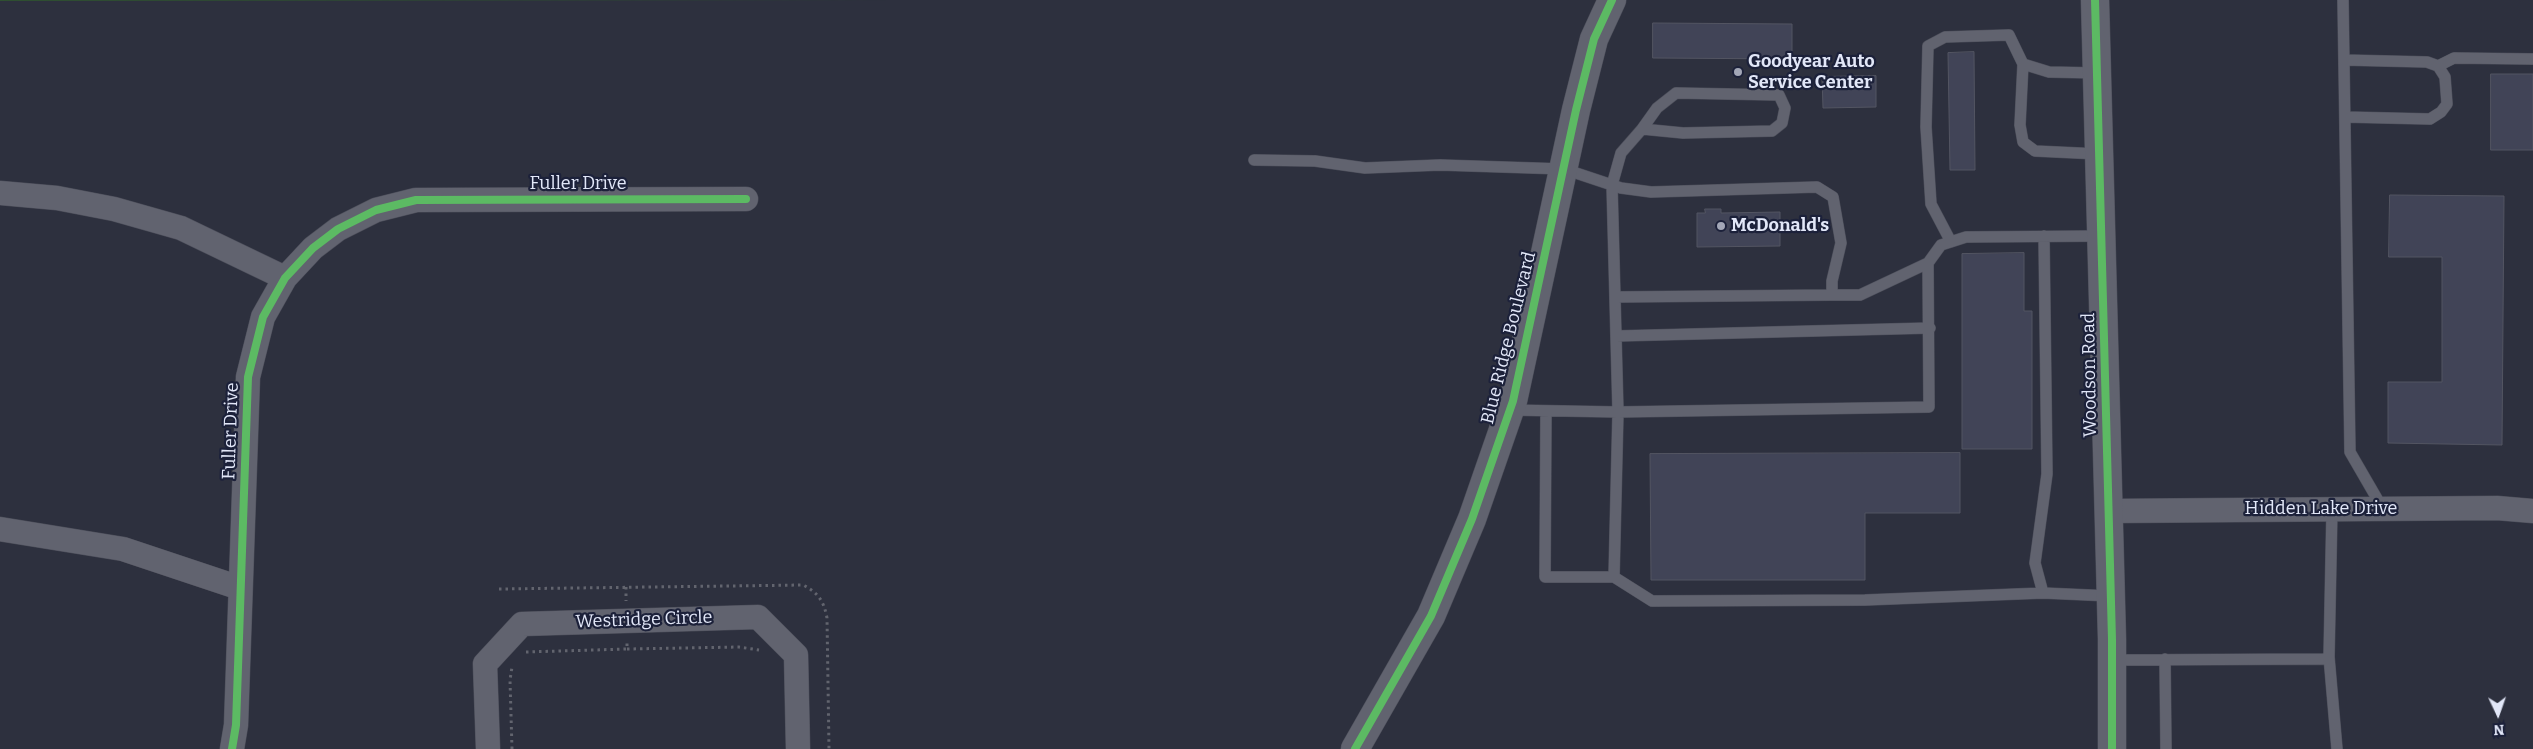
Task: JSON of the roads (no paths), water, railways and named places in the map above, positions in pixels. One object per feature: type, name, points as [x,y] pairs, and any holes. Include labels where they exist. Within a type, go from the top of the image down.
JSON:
[{"type":"street","name":"Blue Ridge Boulevard","points":[[1355,749],[1431,616],[1472,520],[1510,410],[1576,110],[1594,40],[1611,0]]},
{"type":"street","name":"Woodson Road","points":[[2095,0],[2112,660],[2112,749]]},
{"type":"street","points":[[0,193],[57,198],[95,205],[181,228],[285,278]]},
{"type":"street","name":"Fuller Drive","points":[[232,749],[236,725],[248,377],[263,317],[285,278],[313,248],[338,229],[376,210],[416,200],[746,199]]},
{"type":"street","name":"Hidden Lake Drive","points":[[2108,511],[2496,508],[2533,511]]},
{"type":"street","points":[[0,529],[123,549],[240,588]]},
{"type":"street","name":"Westridge Circle","points":[[488,749],[485,664],[522,624],[758,617],[796,655],[798,749]]},
{"type":"lane","points":[[2343,0],[2350,452],[2383,509]]},
{"type":"lane","points":[[1951,242],[1932,204],[1926,127],[1928,46],[1945,37],[2009,35],[2023,64],[2020,125],[2023,142],[2035,150],[2099,154]]},
{"type":"lane","points":[[2438,66],[2454,58],[2531,59]]},
{"type":"lane","points":[[2344,60],[2427,62],[2438,66],[2445,77],[2447,104],[2441,112],[2430,119],[2345,117]]},
{"type":"lane","points":[[2023,64],[2049,72],[2097,73]]},
{"type":"lane","points":[[1614,577],[1618,412],[1612,185],[1621,153],[1657,108],[1676,93],[1779,95],[1785,108],[1782,123],[1772,131],[1683,133],[1642,129]]},
{"type":"lane","points":[[1254,160],[1315,161],[1365,168],[1440,165],[1564,169],[1612,185],[1651,192],[1817,187],[1833,197],[1841,243],[1832,281],[1832,295]]},
{"type":"lane","points":[[2043,593],[2035,563],[2048,474],[2044,236]]},
{"type":"lane","points":[[1615,298],[1860,295],[1928,263],[1941,245],[1966,237],[2101,236]]},
{"type":"lane","points":[[1510,410],[1618,412],[1929,408],[1930,328],[1928,263]]},
{"type":"lane","points":[[1616,336],[1930,328]]},
{"type":"lane","points":[[1546,411],[1545,577],[1614,577],[1652,601],[1865,600],[2043,593],[2110,596]]},
{"type":"lane","points":[[2332,509],[2329,656],[2338,749]]},
{"type":"lane","points":[[2112,660],[2324,659],[2329,656]]},
{"type":"lane","points":[[2165,660],[2166,749]]},
{"type":"place","name":"Goodyear Auto Service Center","points":[[1738,72]]},
{"type":"place","name":"McDonald's","points":[[1721,226]]}]
